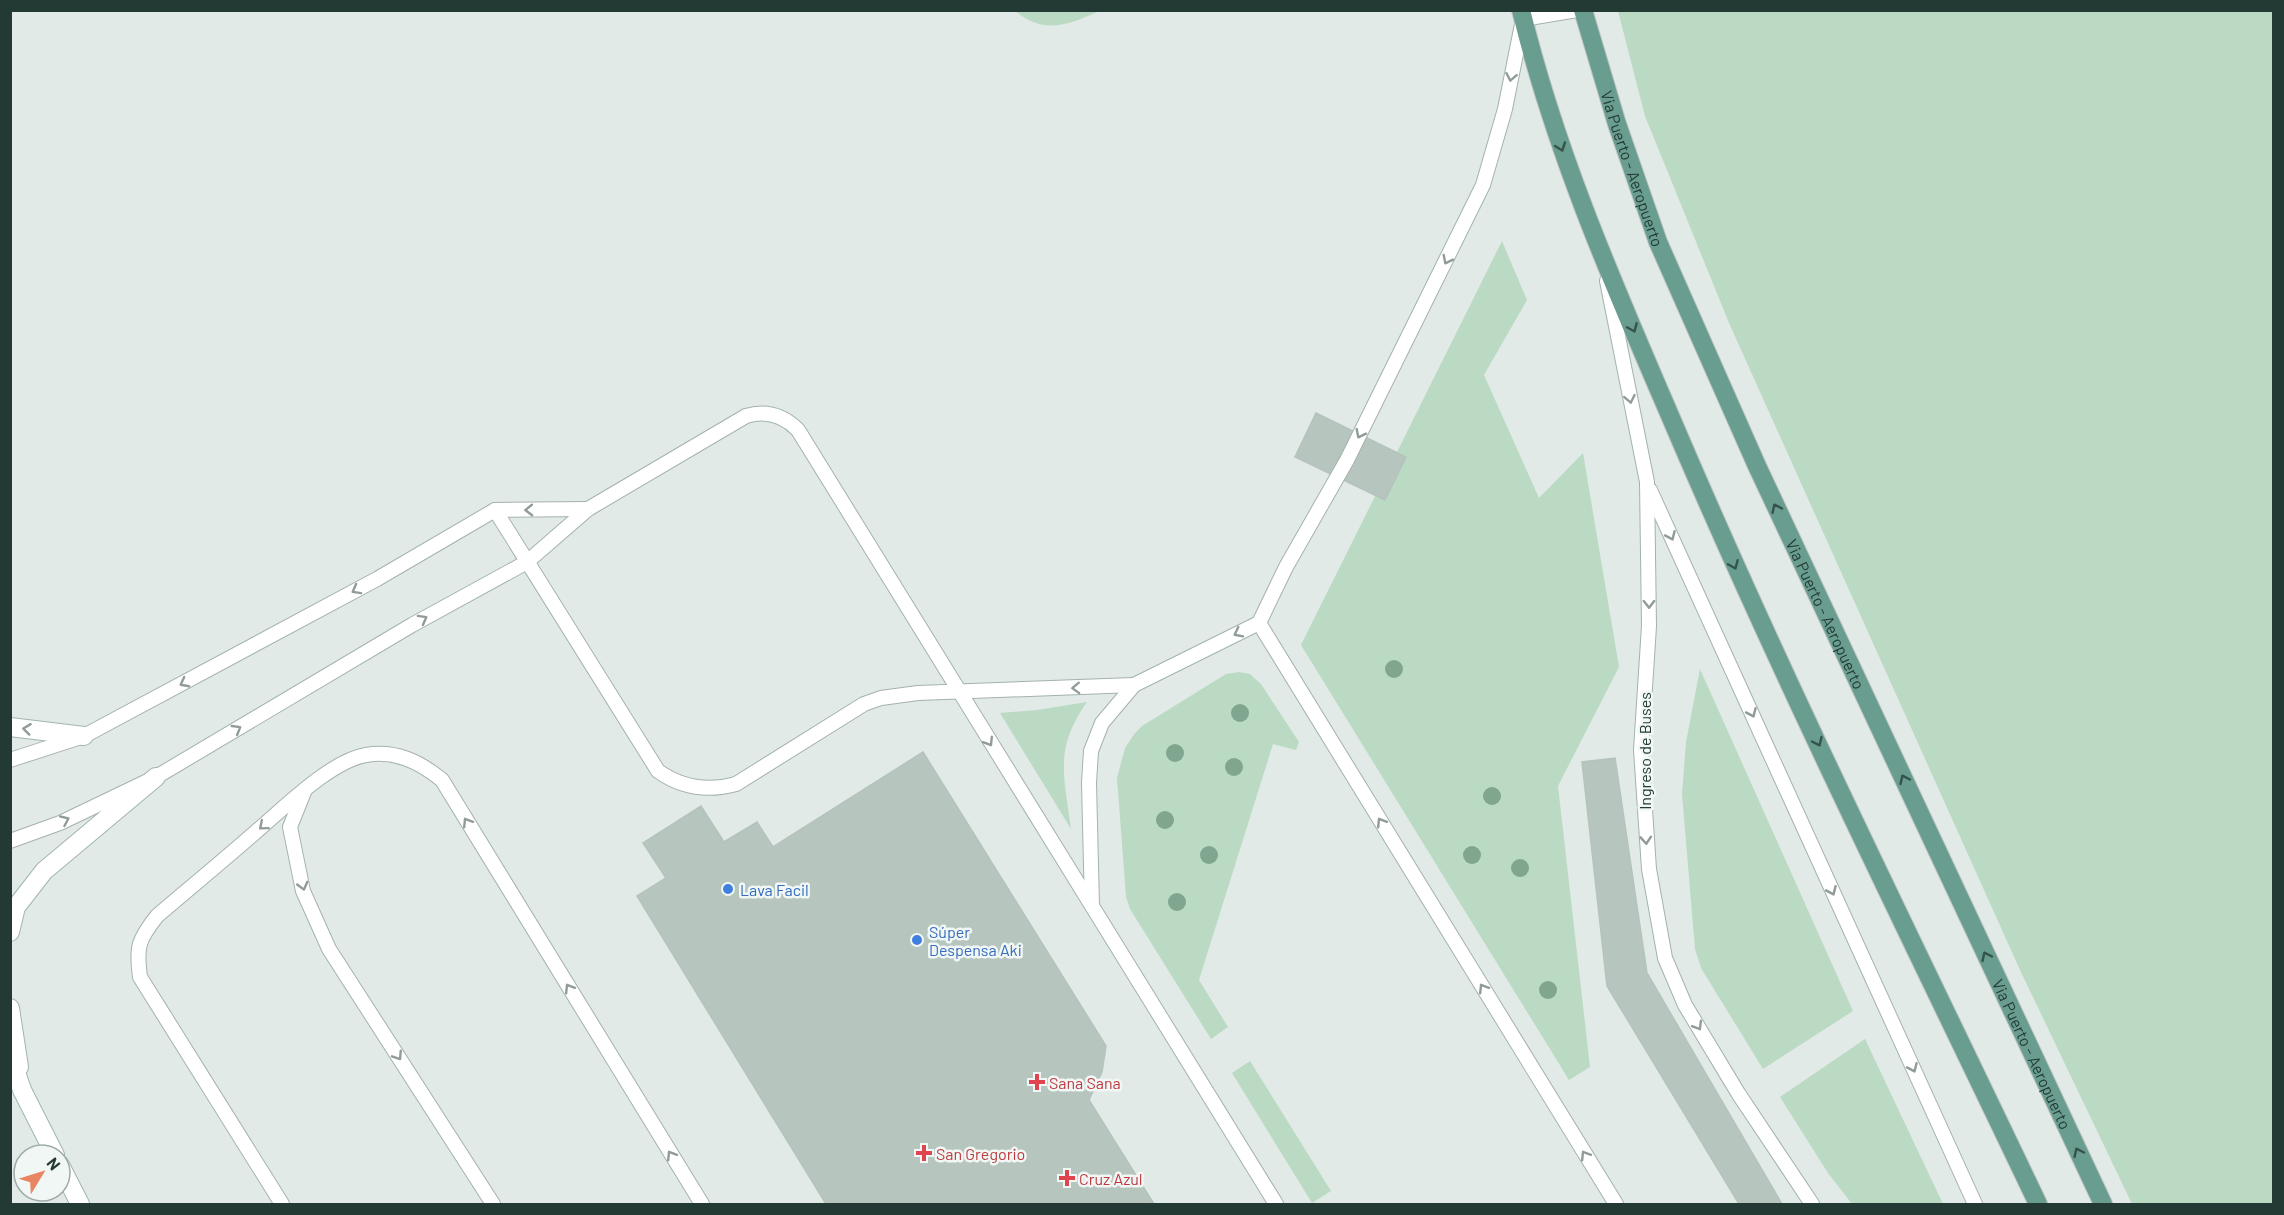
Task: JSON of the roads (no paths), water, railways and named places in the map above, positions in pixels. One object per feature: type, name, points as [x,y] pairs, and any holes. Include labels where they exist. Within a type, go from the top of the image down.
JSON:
[{"type":"main road","name":"Via Puerto - Aeropuerto","points":[[1583,10],[1617,124],[1658,243],[1757,466],[2103,1204]]},
{"type":"main road","points":[[1522,15],[1550,116],[1603,259],[1738,574],[2038,1204]]},
{"type":"main road","points":[[10,727],[84,736]]},
{"type":"main road","points":[[10,932],[16,907],[45,871],[156,777]]},
{"type":"main road","points":[[10,1008],[22,1090]]},
{"type":"main road","points":[[10,1055],[22,1090],[49,1143]]},
{"type":"main road","points":[[72,1188],[80,1204]]},
{"type":"lane","points":[[1092,906],[1089,783],[1091,751],[1101,723],[1134,685],[1259,623],[1286,567],[1347,460],[1483,185],[1505,109],[1522,15],[1577,10]]},
{"type":"lane","name":"Ingreso de Buses","points":[[1603,259],[1647,482],[1649,626],[1641,750],[1648,869],[1665,958],[1685,1005],[1738,1093],[1812,1204]]},
{"type":"lane","points":[[10,841],[60,823],[156,777],[412,626],[527,562],[588,509],[746,416],[768,413],[784,419],[798,430],[958,693],[1276,1204]]},
{"type":"lane","points":[[1647,482],[1975,1204]]},
{"type":"lane","points":[[10,760],[84,736],[377,579],[495,510],[588,509]]},
{"type":"lane","points":[[495,510],[658,771],[672,780],[689,786],[713,789],[736,784],[864,704],[901,695],[1134,685]]},
{"type":"lane","points":[[1259,623],[1616,1204]]},
{"type":"lane","points":[[282,1204],[140,977],[137,956],[142,935],[157,916],[305,790],[345,761],[367,755],[390,754],[410,758],[441,780],[702,1204]]},
{"type":"lane","points":[[305,790],[290,827],[303,891],[329,949],[493,1204]]},
{"type":"place","name":"Lava Facil","points":[[728,889]]},
{"type":"place","name":"Súper Despensa Aki","points":[[917,940]]},
{"type":"place","name":"Sana Sana","points":[[1037,1082]]},
{"type":"place","name":"San Gregorio","points":[[924,1153]]},
{"type":"place","name":"Cruz Azul","points":[[1067,1178]]}]
